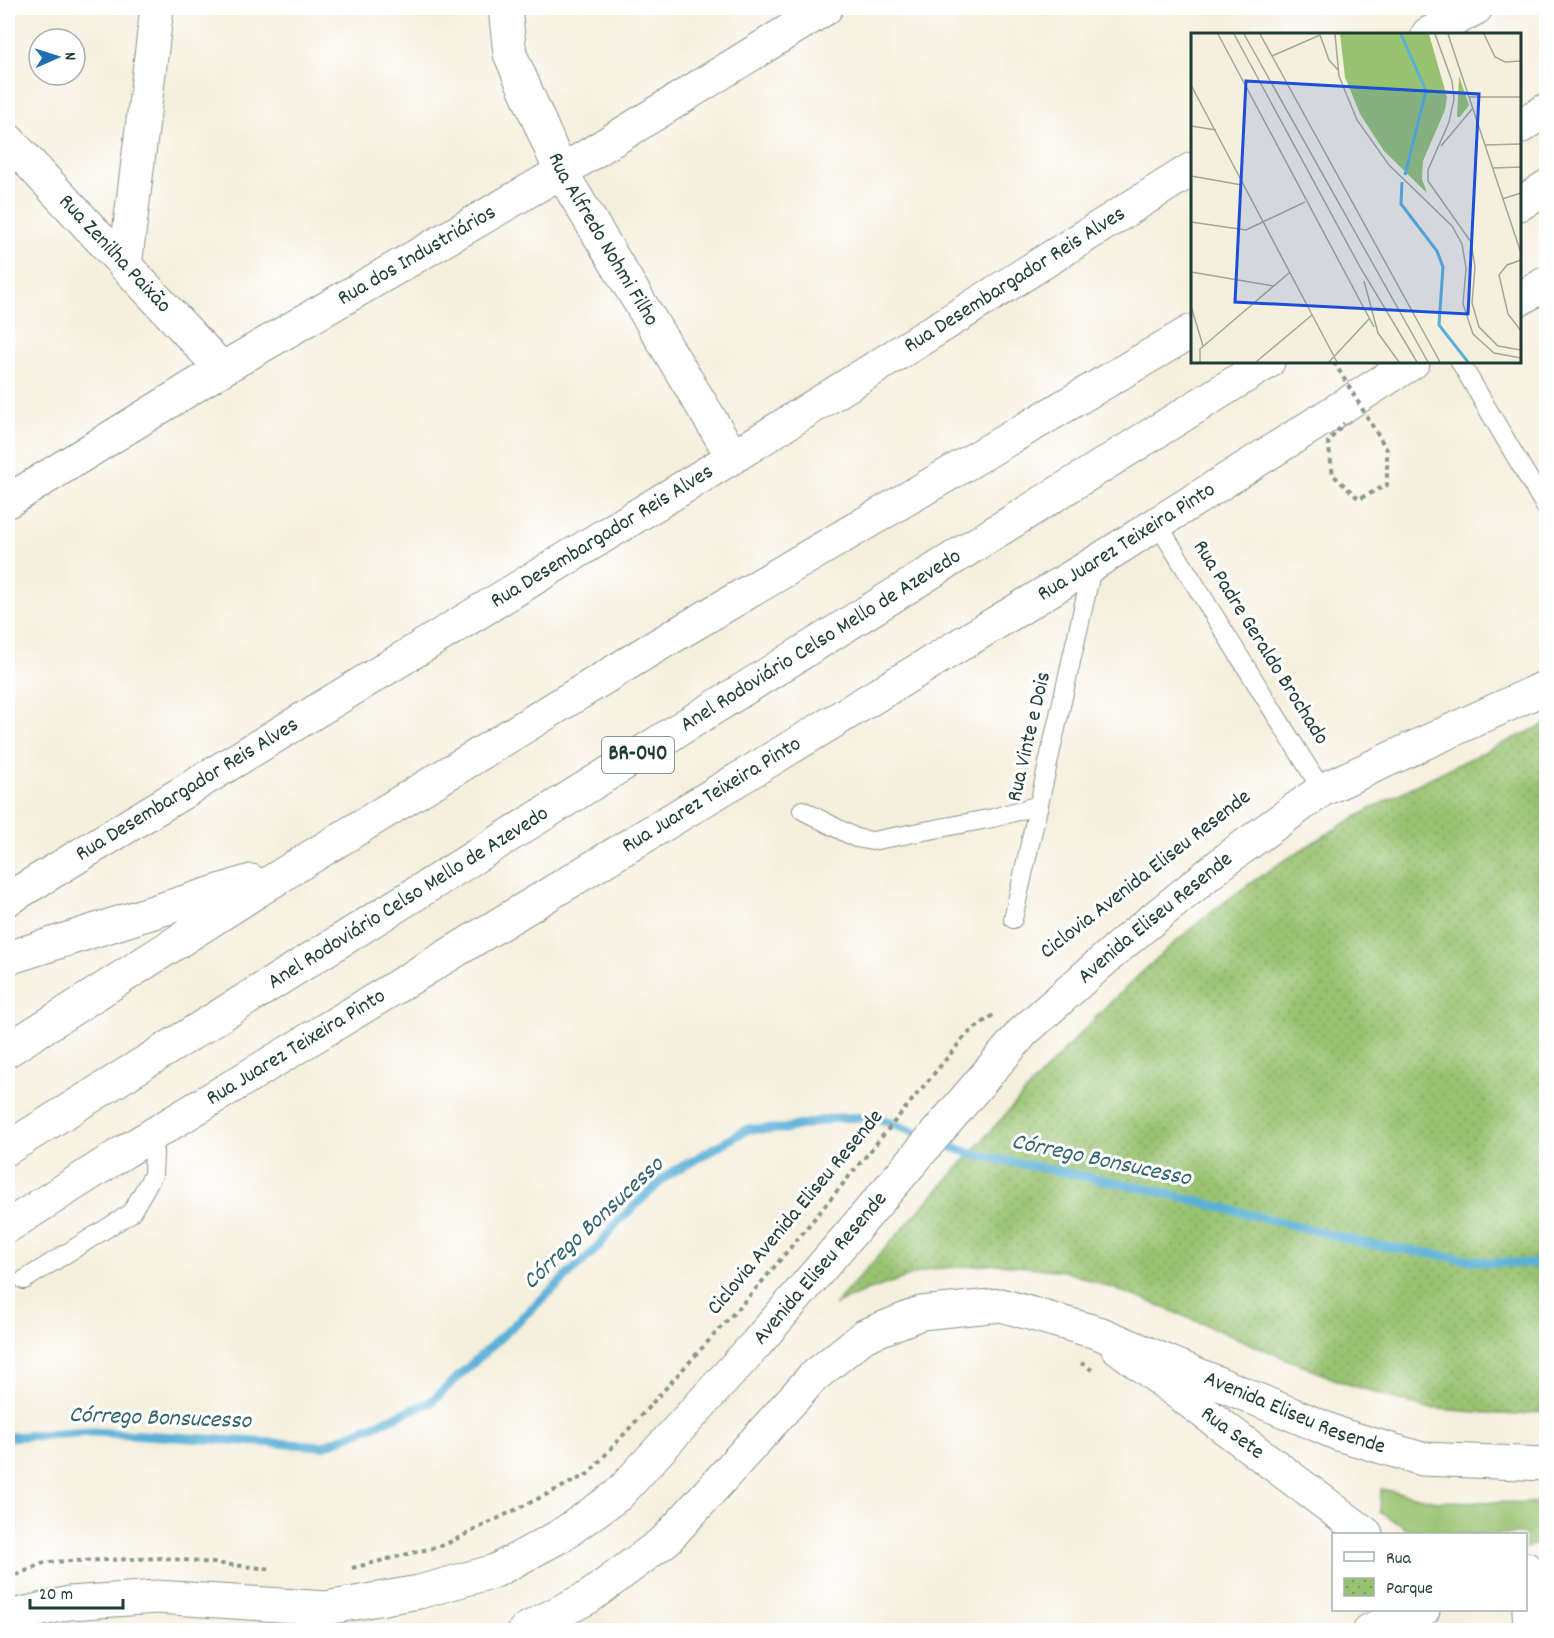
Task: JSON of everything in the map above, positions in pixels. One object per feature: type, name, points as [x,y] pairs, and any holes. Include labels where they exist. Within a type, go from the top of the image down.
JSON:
[{"type":"main road","points":[[125,266],[157,8]]},
{"type":"main road","name":"Rua Alfredo Nohmi Filho","points":[[505,8],[510,54],[561,172],[732,458]]},
{"type":"main road","name":"Rua dos Industriários","points":[[8,501],[222,369],[561,172],[823,8]]},
{"type":"main road","points":[[1430,33],[1476,8]]},
{"type":"main road","points":[[1521,126],[1546,110]]},
{"type":"main road","name":"Rua Zenilha Paixão","points":[[8,140],[222,369]]},
{"type":"main road","name":"Rua Desembargador Reis Alves","points":[[8,899],[732,458],[1191,170]]},
{"type":"main road","points":[[1521,203],[1546,188]]},
{"type":"main road","points":[[1521,298],[1546,283]]},
{"type":"main road","points":[[8,1050],[293,867],[648,651],[1191,332]]},
{"type":"main road","name":"Anel Rodoviário Celso Mello de Azevedo","points":[[8,1148],[1266,363]]},
{"type":"main road","name":"Rua Juarez Teixeira Pinto","points":[[8,1227],[147,1138],[1094,564],[1411,363]]},
{"type":"main road","name":"Avenida Eliseu Resende","points":[[8,1617],[69,1603],[157,1597],[326,1608],[419,1592],[495,1571],[560,1536],[618,1495],[842,1244],[1023,1032],[1121,945],[1222,862],[1322,790],[1546,687]]},
{"type":"main road","points":[[8,958],[293,867]]},
{"type":"main road","name":"Avenida Eliseu Resende","points":[[525,1630],[589,1597],[666,1540],[812,1378],[864,1336],[921,1313],[1001,1305],[1099,1333],[1341,1435],[1422,1459],[1546,1464]]},
{"type":"main road","name":"Rua Sete","points":[[1099,1333],[1365,1533]]},
{"type":"main road","points":[[1530,1630],[1533,1567]]},
{"type":"main road","points":[[1370,1630],[1420,1611]]},
{"type":"lane","points":[[1461,363],[1546,508]]},
{"type":"lane","name":"Rua Padre Geraldo Brochado","points":[[1156,523],[1322,790]]},
{"type":"lane","name":"Rua Vinte e Dois","points":[[1013,919],[1094,564]]},
{"type":"lane","points":[[802,810],[856,838],[872,841],[993,818],[1039,805]]},
{"type":"lane","points":[[24,1280],[131,1213],[153,1175],[154,1152],[147,1138]]},
{"type":"path","points":[[1335,363],[1387,450],[1387,485],[1359,500],[1334,475],[1328,442],[1344,423]]},
{"type":"path","name":"Ciclovia Avenida Eliseu Resende","points":[[346,1570],[444,1545],[588,1474],[761,1283],[966,1035],[994,1014]]},
{"type":"path","points":[[8,1579],[46,1562],[152,1558],[278,1570]]},
{"type":"green space","points":[[1546,724],[1546,1410],[1516,1415],[1424,1408],[1339,1381],[1148,1301],[1064,1271],[999,1264],[930,1269],[834,1305],[1073,1041],[1125,988],[1209,914],[1288,858],[1372,808],[1458,764]]},
{"type":"green space","points":[[1381,1489],[1437,1501],[1546,1503],[1546,1540],[1527,1548],[1527,1533],[1413,1533],[1380,1512]]},
{"type":"waterway","name":"Córrego Bonsucesso","points":[[8,1437],[93,1432],[323,1446],[431,1402],[596,1249],[617,1222],[668,1175],[748,1129],[784,1129],[833,1118],[876,1117],[926,1137]]},
{"type":"waterway","name":"Córrego Bonsucesso","points":[[939,1142],[972,1154],[1153,1190],[1364,1243],[1485,1262],[1546,1264]]}]
